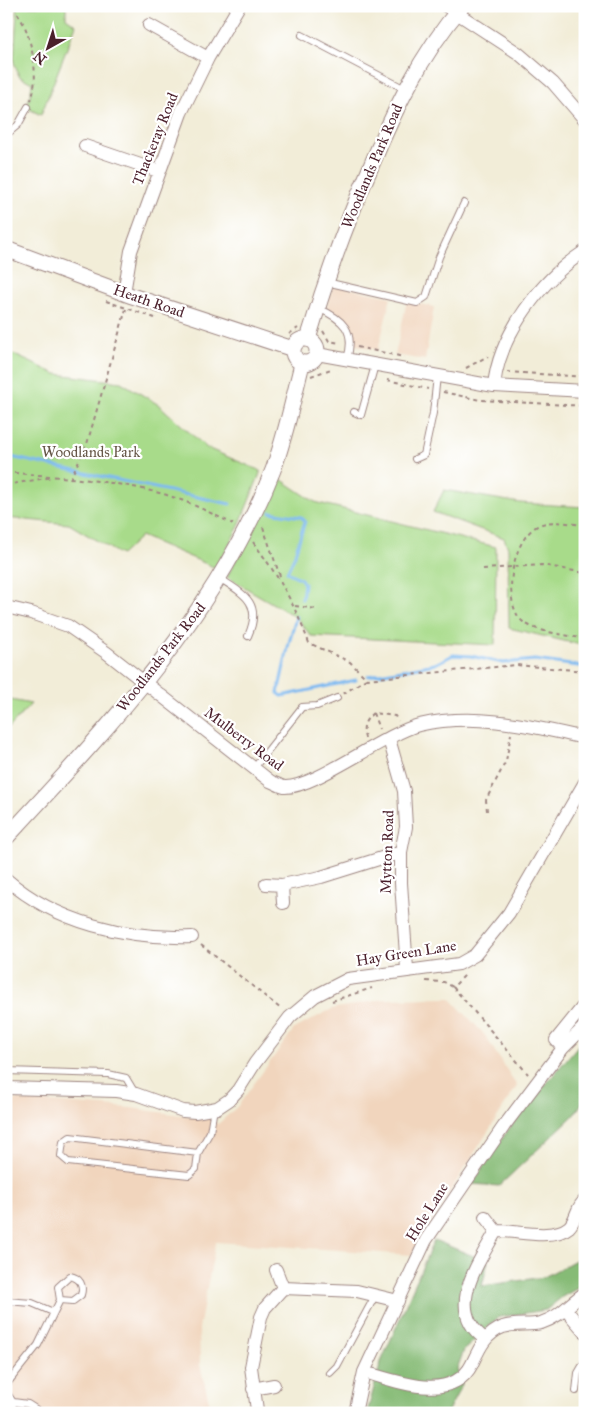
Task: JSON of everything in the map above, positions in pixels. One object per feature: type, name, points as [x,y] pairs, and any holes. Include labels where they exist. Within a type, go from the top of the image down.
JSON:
[{"type":"street","name":"Thackeray Road","points":[[128,294],[131,251],[158,170],[181,113],[208,58],[239,6]]},
{"type":"street","points":[[455,8],[518,53],[553,83],[585,120]]},
{"type":"street","name":"Woodlands Park Road","points":[[308,339],[325,282],[354,206],[405,89],[455,8]]},
{"type":"street","points":[[149,25],[208,58]]},
{"type":"street","points":[[85,146],[158,170]]},
{"type":"street","name":"Heath Road","points":[[6,249],[128,294],[293,349]]},
{"type":"street","points":[[494,386],[496,371],[504,348],[526,309],[551,278],[585,251]]},
{"type":"street","points":[[308,339],[314,342],[317,354],[313,361],[302,364],[295,359],[293,349],[299,340],[308,339]]},
{"type":"street","points":[[317,354],[494,386],[585,391]]},
{"type":"street","name":"Woodlands Park Road","points":[[6,838],[69,772],[144,683],[190,622],[218,578],[245,530],[273,470],[297,389],[302,364]]},
{"type":"street","name":"Mulberry Road","points":[[6,607],[31,613],[68,626],[108,653],[270,781],[283,787],[294,786],[404,731],[417,726],[457,719],[512,722],[585,738]]},
{"type":"street","name":"Mytton Road","points":[[387,740],[404,791],[406,827],[401,852],[407,969]]},
{"type":"street","name":"Hay Green Lane","points":[[6,1088],[116,1091],[136,1094],[183,1111],[195,1112],[214,1108],[229,1100],[238,1090],[255,1062],[290,1017],[315,996],[348,979],[407,969],[459,964],[475,955],[509,913],[585,782]]},
{"type":"street","points":[[266,884],[282,885],[321,878],[401,852]]},
{"type":"street","points":[[6,879],[24,895],[92,925],[156,937],[192,937]]},
{"type":"street","points":[[282,885],[283,903]]},
{"type":"street","name":"Hole Lane","points":[[563,1048],[556,1040],[585,1004]]},
{"type":"street","name":"Hole Lane","points":[[355,1413],[364,1372],[426,1240],[504,1126],[563,1048],[585,1026]]},
{"type":"street","points":[[485,1217],[496,1231],[536,1234],[557,1232],[568,1227],[585,1200]]},
{"type":"street","points":[[486,1338],[471,1326],[465,1301],[467,1286],[496,1231]]},
{"type":"street","points":[[276,1270],[283,1288]]},
{"type":"street","points":[[283,1288],[357,1291],[398,1301]]},
{"type":"street","points":[[258,1410],[253,1389],[251,1367],[261,1317],[265,1308],[283,1288]]},
{"type":"street","points":[[364,1372],[413,1385],[444,1386],[454,1383],[463,1376],[486,1338],[503,1327],[540,1323],[566,1310],[585,1293]]},
{"type":"street","points":[[566,1310],[585,1332]]},
{"type":"street","points":[[253,1389],[274,1386]]},
{"type":"lane","points":[[302,35],[405,89]]},
{"type":"lane","points":[[6,135],[18,125],[28,107]]},
{"type":"lane","points":[[325,282],[417,303],[426,297],[440,257],[464,203]]},
{"type":"lane","points":[[317,308],[334,315],[346,326],[352,346],[347,360]]},
{"type":"lane","points":[[354,412],[361,414],[375,365]]},
{"type":"lane","points":[[415,459],[424,455],[433,413],[437,376]]},
{"type":"lane","points":[[218,578],[242,593],[251,603],[253,625],[248,636]]},
{"type":"lane","points":[[254,768],[302,707],[318,706],[336,698]]},
{"type":"lane","name":"Hay Green Lane","points":[[6,1071],[108,1074],[126,1078],[136,1094]]},
{"type":"lane","points":[[198,1153],[70,1137],[62,1142],[61,1156],[68,1162],[189,1175],[196,1169],[198,1153],[210,1132],[214,1108]]},
{"type":"lane","points":[[6,1385],[38,1345],[60,1300],[58,1287],[70,1276],[79,1281],[82,1290],[81,1295],[74,1301],[60,1300]]},
{"type":"lane","points":[[330,1373],[337,1366],[375,1296]]},
{"type":"lane","points":[[6,1301],[32,1303],[53,1312]]},
{"type":"lane","points":[[576,1391],[578,1373],[585,1361]]},
{"type":"lane","points":[[6,1392],[13,1402],[12,1413]]},
{"type":"lane","points":[[13,1402],[28,1404],[42,1413]]},
{"type":"path","points":[[15,6],[25,26],[32,48],[34,83],[28,107]]},
{"type":"path","points":[[70,479],[87,444],[128,294]]},
{"type":"path","points":[[320,326],[329,341],[408,358]]},
{"type":"path","points":[[472,370],[464,370],[504,348]]},
{"type":"path","points":[[496,371],[585,376]]},
{"type":"path","points":[[6,472],[103,481],[153,491],[201,508],[245,530],[282,581]]},
{"type":"path","points":[[6,485],[54,477]]},
{"type":"path","points":[[256,507],[282,581],[295,606],[309,643],[350,662],[367,679]]},
{"type":"path","points":[[585,525],[556,522],[542,524],[528,534],[519,546],[513,567],[514,612],[523,622],[536,628],[585,639]]},
{"type":"path","points":[[483,569],[542,565],[585,573]]},
{"type":"path","points":[[295,606],[317,609]]},
{"type":"path","points":[[336,698],[367,679],[516,665],[585,671]]},
{"type":"path","points":[[373,712],[395,716],[404,731]]},
{"type":"path","points":[[373,712],[387,740]]},
{"type":"path","points":[[367,749],[362,729],[365,720],[373,712]]},
{"type":"path","points":[[487,811],[488,794],[506,761],[512,722]]},
{"type":"path","points":[[192,937],[290,1017]]},
{"type":"path","points":[[453,987],[465,975]]},
{"type":"path","points":[[422,981],[444,982],[453,987],[531,1078],[533,1090]]},
{"type":"path","points":[[329,1002],[375,987]]},
{"type":"shaded area","points":[[332,285],[391,297],[378,350],[355,345],[354,337],[346,322],[334,311],[327,309]]},
{"type":"shaded area","points":[[407,301],[434,307],[425,360],[395,355]]},
{"type":"shaded area","points":[[450,998],[484,1034],[517,1086],[421,1237],[412,1255],[216,1242],[199,1328],[200,1365],[212,1413],[6,1413],[6,1099],[130,1108],[209,1119],[218,1124],[237,1107],[294,1029],[332,1009],[384,999]]},
{"type":"green space","points":[[15,6],[66,6],[66,18],[76,25],[41,115],[25,107],[30,97],[32,83],[19,76],[14,63],[17,12]]},
{"type":"green space","name":"Woodlands Park","points":[[6,351],[56,374],[121,382],[159,405],[207,448],[261,471],[238,528],[216,568],[141,536],[121,555],[69,524],[6,518]]},
{"type":"green space","points":[[279,478],[315,502],[496,547],[495,645],[311,636],[296,617],[227,577]]},
{"type":"green space","points":[[444,490],[520,503],[585,507],[585,646],[509,628],[508,548],[504,538],[433,512]]},
{"type":"green space","points":[[6,699],[31,704],[6,731]]},
{"type":"green space","points":[[585,1037],[585,1099],[573,1116],[499,1186],[472,1184],[508,1130]]},
{"type":"green space","points":[[434,1240],[488,1262],[482,1286],[544,1277],[585,1255],[585,1284],[562,1297],[546,1310],[499,1317],[464,1350],[457,1369],[462,1385],[447,1413],[367,1413],[381,1362]]},
{"type":"waterway","points":[[6,456],[230,504]]},
{"type":"waterway","points":[[270,512],[301,517],[305,521],[294,557],[287,572],[301,579],[304,584],[302,599]]},
{"type":"waterway","points":[[296,617],[278,693],[282,696],[356,680]]},
{"type":"waterway","points":[[368,676],[435,664],[453,655],[471,656],[503,663],[535,660],[585,667]]}]
